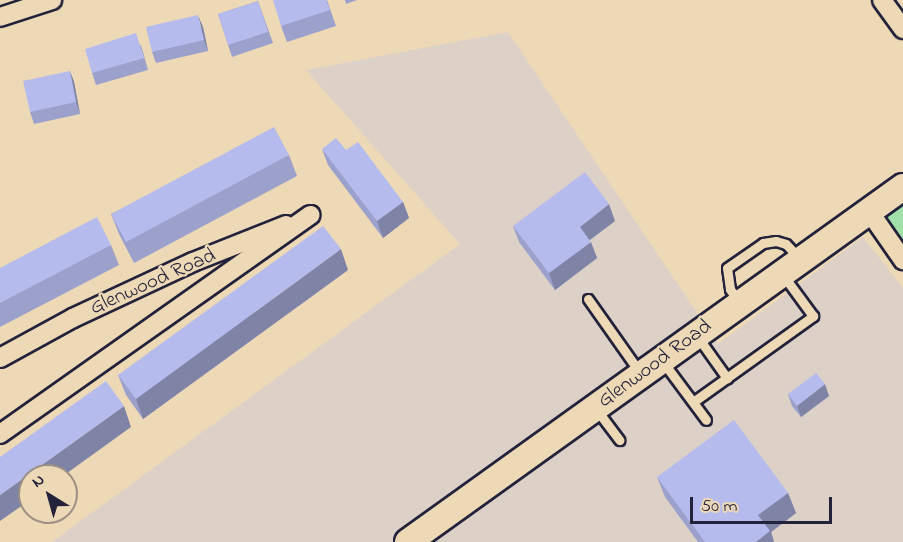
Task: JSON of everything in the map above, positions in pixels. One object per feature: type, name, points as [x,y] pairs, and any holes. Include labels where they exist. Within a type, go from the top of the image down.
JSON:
[{"type":"main road","name":"Glenwood Road","points":[[408,542],[903,187]]},
{"type":"street","points":[[0,18],[52,0]]},
{"type":"street","points":[[882,0],[903,29]]},
{"type":"street","points":[[869,211],[903,260]]},
{"type":"street","name":"Glenwood Road","points":[[0,358],[73,318],[193,262],[311,215],[184,307],[0,434]]},
{"type":"lane","points":[[693,402],[813,316],[791,266],[786,244],[763,243],[727,268],[730,289],[740,303]]},
{"type":"lane","points":[[588,299],[651,367],[693,402],[706,420]]},
{"type":"lane","points":[[696,334],[727,378]]},
{"type":"lane","points":[[594,408],[618,440]]},
{"type":"shaded area","points":[[508,32],[718,344],[863,237],[903,288],[903,542],[52,542],[460,244],[306,70]]},
{"type":"green space","points":[[903,198],[903,255],[877,215]]},
{"type":"building","points":[[273,0],[326,0],[330,10],[281,26]]},
{"type":"building","points":[[258,1],[268,32],[228,45],[218,14]]},
{"type":"building","points":[[198,15],[204,40],[152,52],[146,27]]},
{"type":"building","points":[[136,33],[144,58],[92,73],[85,49]]},
{"type":"building","points":[[70,71],[76,102],[30,112],[23,81]]},
{"type":"building","points":[[274,127],[289,155],[126,242],[111,214]]},
{"type":"building","points":[[336,138],[346,150],[358,142],[403,202],[377,221],[322,149]]},
{"type":"building","points":[[585,172],[609,204],[580,227],[591,242],[549,273],[513,226]]},
{"type":"building","points":[[97,217],[111,245],[0,303],[0,268]]},
{"type":"building","points":[[323,226],[341,249],[136,399],[118,375]]},
{"type":"building","points":[[816,373],[825,384],[797,406],[788,394]]},
{"type":"building","points":[[106,381],[124,406],[43,464],[18,464],[18,482],[0,495],[0,457]]},
{"type":"building","points":[[734,420],[788,493],[758,515],[770,531],[756,542],[705,542],[657,477]]}]
